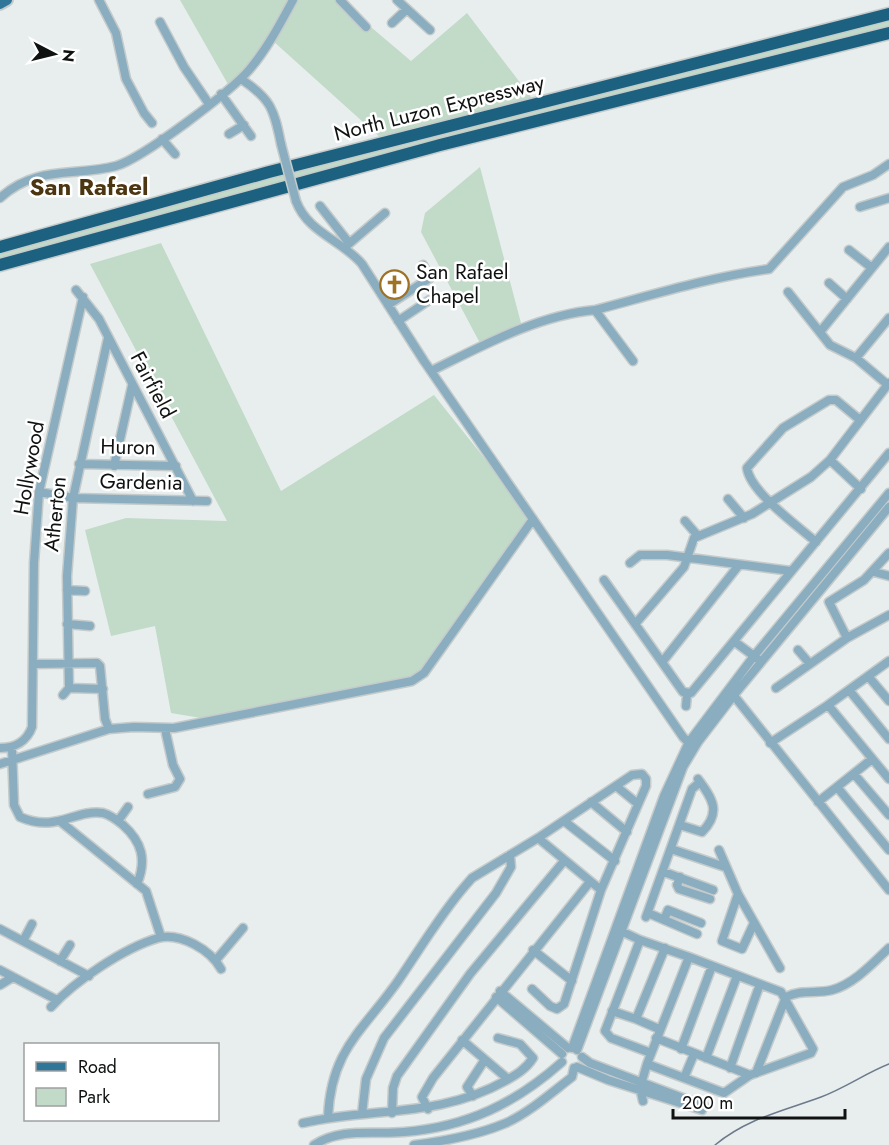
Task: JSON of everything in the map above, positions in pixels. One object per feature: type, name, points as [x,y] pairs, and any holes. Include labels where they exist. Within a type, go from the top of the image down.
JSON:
[{"type":"highway","name":"North Luzon Expressway","points":[[0,247],[358,149],[889,14]]},
{"type":"highway","name":"North Luzon Expressway","points":[[0,266],[440,145],[889,33]]},
{"type":"main road","points":[[0,4],[7,0]]},
{"type":"street","points":[[99,0],[117,33],[126,79],[144,113],[152,123]]},
{"type":"street","points":[[0,198],[28,179],[128,162],[241,79],[265,48],[293,0]]},
{"type":"street","points":[[340,0],[366,27]]},
{"type":"street","points":[[397,0],[430,30]]},
{"type":"street","points":[[393,23],[407,9]]},
{"type":"street","points":[[160,22],[184,67],[209,104]]},
{"type":"street","points":[[241,79],[261,93],[272,105],[296,201],[308,223],[347,245]]},
{"type":"street","points":[[221,94],[251,135]]},
{"type":"street","points":[[229,134],[244,125]]},
{"type":"street","points":[[162,139],[175,154]]},
{"type":"street","points":[[431,371],[528,326],[567,314],[651,297],[731,274],[769,269],[843,187],[873,175],[889,164]]},
{"type":"street","points":[[860,207],[889,198]]},
{"type":"street","points":[[320,206],[362,264],[431,371],[680,732],[693,742]]},
{"type":"street","points":[[347,245],[385,213]]},
{"type":"street","points":[[820,332],[889,247]]},
{"type":"street","points":[[849,250],[872,268]]},
{"type":"street","points":[[388,305],[430,278],[423,265]]},
{"type":"street","points":[[830,283],[847,299]]},
{"type":"street","name":"Fairfield","points":[[76,290],[95,311],[193,501]]},
{"type":"street","points":[[636,623],[684,567],[692,542],[698,536],[744,518],[811,477],[830,460],[889,384],[856,358],[830,345],[788,291]]},
{"type":"street","name":"Hollywood","points":[[12,748],[27,737],[32,727],[34,563],[39,492],[83,297]]},
{"type":"street","points":[[398,321],[431,299]]},
{"type":"street","points":[[595,310],[633,361]]},
{"type":"street","points":[[856,358],[889,318]]},
{"type":"street","name":"Atherton","points":[[103,689],[66,692],[67,590],[73,498],[108,338]]},
{"type":"street","points":[[114,466],[132,386]]},
{"type":"street","points":[[816,542],[770,502],[749,476],[747,468],[783,428],[829,400],[836,399],[860,420]]},
{"type":"street","points":[[687,694],[691,693],[735,642],[889,453]]},
{"type":"street","points":[[830,460],[861,489]]},
{"type":"street","name":"Huron","points":[[79,464],[176,466]]},
{"type":"street","name":"Gardenia","points":[[39,492],[73,498],[207,501]]},
{"type":"street","points":[[640,1085],[608,1080],[575,1068],[568,1068],[570,1053],[674,782],[693,742],[889,493]]},
{"type":"street","points":[[728,499],[744,518]]},
{"type":"street","points":[[757,659],[889,507]]},
{"type":"street","points":[[0,764],[109,729],[134,727],[165,729],[418,678],[424,673],[533,519]]},
{"type":"street","points":[[685,521],[698,536]]},
{"type":"street","points":[[847,638],[829,602],[874,572],[889,553]]},
{"type":"street","points":[[630,563],[640,555],[646,554],[791,571]]},
{"type":"street","points":[[663,661],[739,565]]},
{"type":"street","points":[[874,572],[889,576]]},
{"type":"street","points":[[604,580],[683,692],[687,694]]},
{"type":"street","points":[[67,590],[85,591]]},
{"type":"street","points":[[776,688],[847,638],[889,615]]},
{"type":"street","points":[[67,624],[90,626]]},
{"type":"street","points":[[735,642],[757,659]]},
{"type":"street","points":[[798,650],[810,664]]},
{"type":"street","points":[[770,743],[889,662]]},
{"type":"street","points":[[34,664],[97,663],[102,673],[105,719],[109,729]]},
{"type":"street","points":[[868,676],[889,701]]},
{"type":"street","points":[[849,690],[889,739]]},
{"type":"street","points":[[731,692],[889,890]]},
{"type":"street","points":[[686,706],[687,694]]},
{"type":"street","points":[[828,705],[889,779]]},
{"type":"street","points":[[148,794],[175,787],[181,777],[173,765],[165,729]]},
{"type":"street","points":[[0,748],[12,748],[10,762],[14,805],[20,817],[43,822],[61,822],[80,816],[103,813],[118,821],[132,833],[141,848],[142,871],[137,884]]},
{"type":"street","points":[[818,802],[872,759]]},
{"type":"street","points":[[328,1117],[330,1089],[354,1034],[394,986],[472,878],[538,838],[636,773],[642,774],[646,779],[646,786],[601,890],[564,1004],[557,1009],[550,1006],[532,989]]},
{"type":"street","points":[[854,774],[889,814]]},
{"type":"street","points":[[664,920],[668,910],[701,921],[697,934],[647,915],[692,792],[699,780],[714,805],[705,830],[699,832],[680,825]]},
{"type":"street","points":[[674,782],[692,792]]},
{"type":"street","points":[[314,1145],[346,1133],[429,1129],[474,1117],[519,1097],[570,1053],[623,932],[674,782]]},
{"type":"street","points":[[616,786],[638,804]]},
{"type":"street","points":[[837,787],[889,850]]},
{"type":"street","points":[[591,802],[627,832]]},
{"type":"street","points":[[118,821],[128,807]]},
{"type":"street","points":[[564,821],[615,861]]},
{"type":"street","points":[[61,822],[146,891],[161,937]]},
{"type":"street","points":[[538,838],[589,883],[601,890]]},
{"type":"street","points":[[671,849],[725,867]]},
{"type":"street","points":[[719,850],[738,894],[780,968]]},
{"type":"street","points":[[362,1114],[366,1079],[384,1038],[496,893],[511,867],[510,855]]},
{"type":"street","points":[[392,1113],[393,1088],[397,1076],[470,974],[564,861]]},
{"type":"street","points":[[664,872],[680,878],[677,885],[679,889],[712,894]]},
{"type":"street","points":[[428,1109],[422,1097],[433,1078],[533,950],[589,883]]},
{"type":"street","points":[[738,894],[722,941],[742,949],[754,923]]},
{"type":"street","points":[[22,941],[32,924]]},
{"type":"street","points":[[216,960],[243,928]]},
{"type":"street","points":[[0,929],[89,976]]},
{"type":"street","points":[[623,932],[781,992],[786,997],[813,1049],[811,1053],[753,1074],[724,1093],[647,1064]]},
{"type":"street","points":[[51,1007],[89,976],[126,952],[161,937],[186,941],[216,960],[221,969]]},
{"type":"street","points":[[640,940],[612,1011],[606,1034],[651,1053]]},
{"type":"street","points":[[60,962],[70,945]]},
{"type":"street","points":[[636,1019],[665,948]]},
{"type":"street","points":[[753,1074],[786,997],[802,991],[828,991],[841,986],[889,948]]},
{"type":"street","points":[[533,950],[572,981]]},
{"type":"street","points":[[643,1101],[640,1085],[689,957]]},
{"type":"street","points":[[681,1049],[712,966]]},
{"type":"street","points":[[0,969],[57,1000]]},
{"type":"street","points":[[706,1058],[737,976]]},
{"type":"street","points":[[0,985],[13,977]]},
{"type":"street","points":[[730,1068],[760,984]]},
{"type":"street","points":[[498,994],[570,1053],[640,1085],[703,1108]]},
{"type":"street","points":[[612,1011],[636,1019],[681,1049],[730,1068],[753,1074]]},
{"type":"street","points":[[303,1123],[328,1117],[428,1109],[473,1096],[523,1070],[533,1058],[520,1044],[498,1038]]},
{"type":"street","points":[[462,1040],[508,1079]]},
{"type":"street","points":[[414,1145],[438,1143],[506,1123],[528,1110],[572,1077],[575,1068],[570,1053]]},
{"type":"street","points":[[684,1078],[694,1054]]},
{"type":"street","points":[[473,1096],[467,1087],[484,1061]]},
{"type":"green space","points":[[180,0],[289,0],[256,58],[229,86]]},
{"type":"green space","points":[[297,0],[339,0],[411,61],[467,13],[534,101],[383,140],[273,41]]},
{"type":"green space","points":[[889,17],[889,29],[0,261],[0,250],[84,225]]},
{"type":"green space","points":[[480,167],[522,327],[481,345],[421,232],[425,213]]},
{"type":"green space","points":[[161,243],[281,491],[434,395],[505,484],[528,518],[415,677],[201,718],[171,713],[155,626],[111,636],[85,530],[126,518],[227,521],[90,264]]},
{"type":"waterway","points":[[715,1145],[740,1128],[830,1093],[889,1064]]},
{"type":"place","name":"San Rafael Chapel","points":[[395,284]]},
{"type":"district","name":"San Rafael","points":[[89,186]]}]
